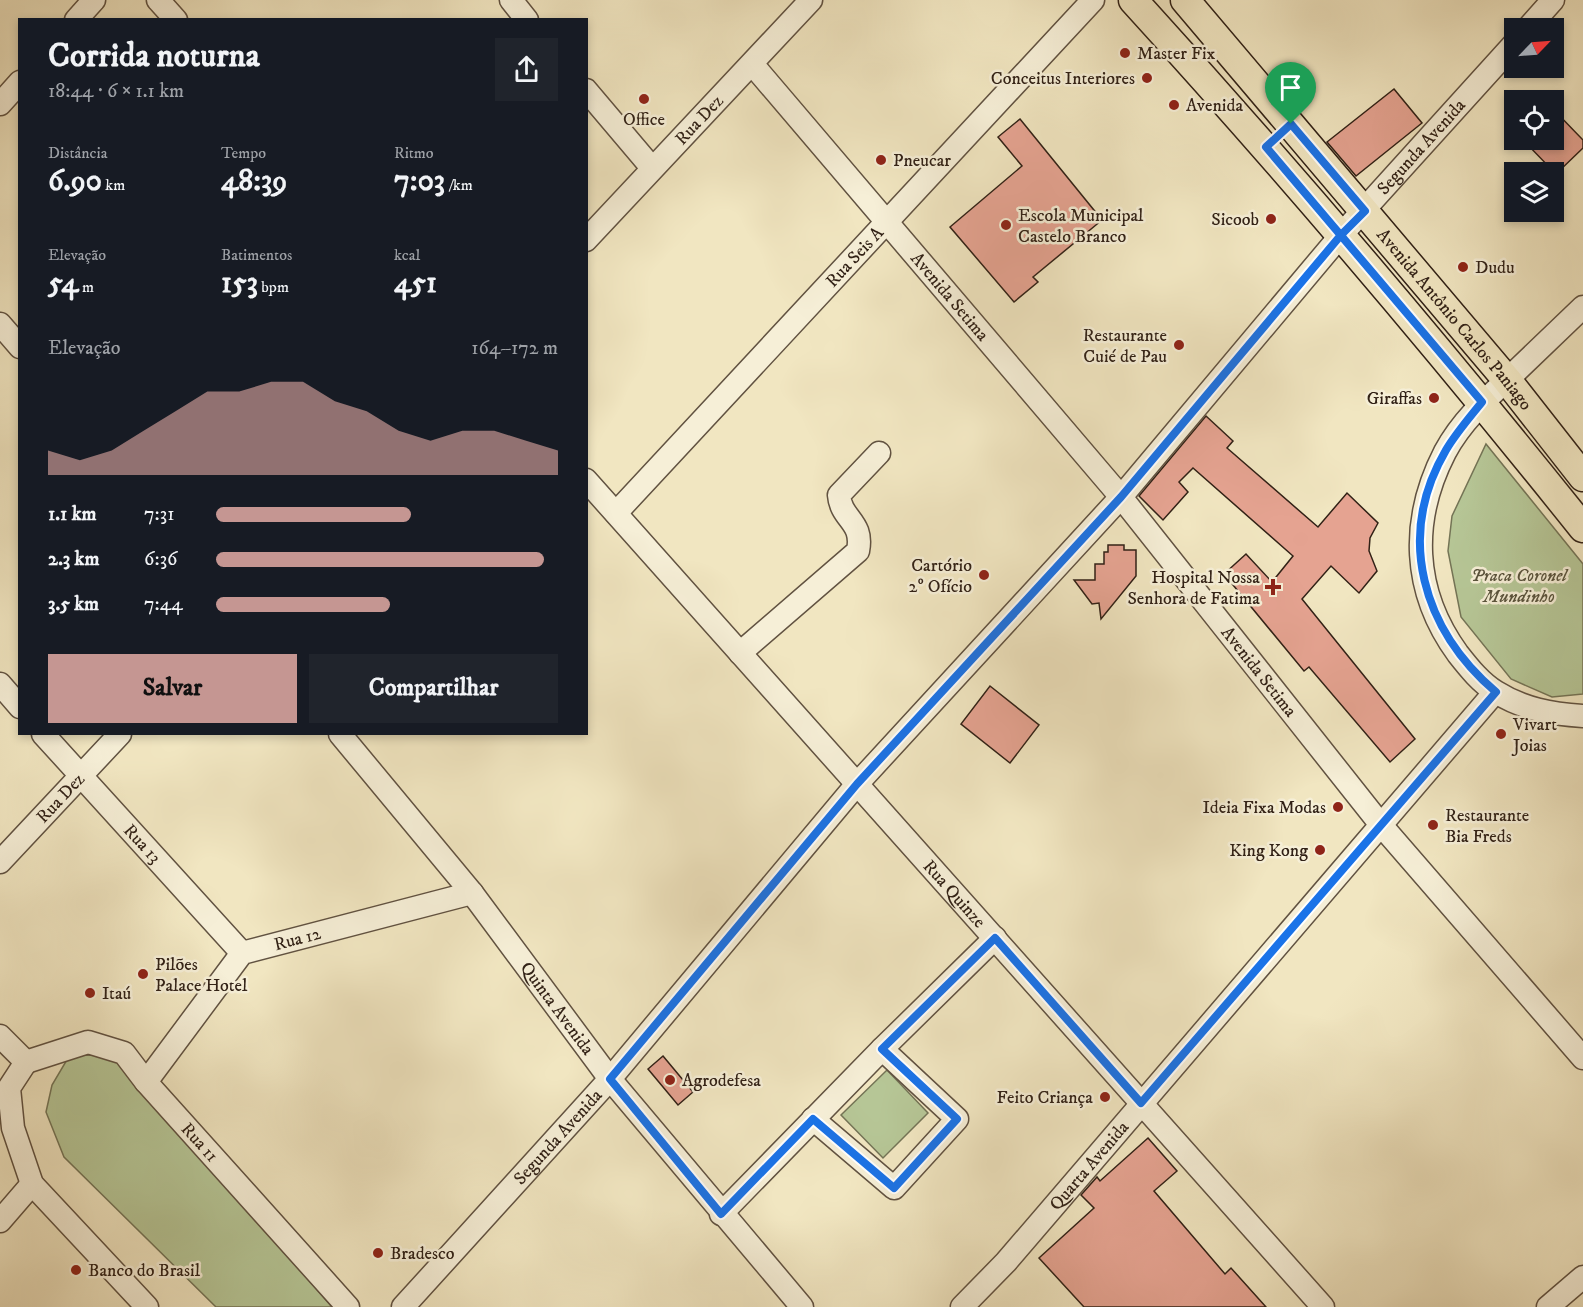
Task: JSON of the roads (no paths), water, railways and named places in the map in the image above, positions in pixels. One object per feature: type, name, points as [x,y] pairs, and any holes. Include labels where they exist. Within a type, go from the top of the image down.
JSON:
[{"type":"main road","name":"Avenida Antônio Carlos Paniago","points":[[1133,0],[1266,147],[1482,402],[1583,528]]},
{"type":"main road","name":"Avenida Antônio Carlos Paniago","points":[[1185,0],[1507,380],[1583,477]]},
{"type":"main road","points":[[1266,147],[1291,124]]},
{"type":"street","points":[[78,18],[94,0]]},
{"type":"street","points":[[159,0],[174,18]]},
{"type":"street","points":[[511,0],[525,18]]},
{"type":"street","name":"Rua Dez","points":[[588,238],[652,168],[753,65],[811,0]]},
{"type":"street","name":"Rua Seis A","points":[[616,513],[1093,0]]},
{"type":"street","points":[[1537,18],[1553,0]]},
{"type":"street","name":"Segunda Avenida","points":[[403,1307],[610,1079],[857,784],[1121,497],[1341,235],[1504,55]]},
{"type":"street","name":"Avenida Setima","points":[[753,65],[886,224],[1121,497],[1381,825],[1583,1058]]},
{"type":"street","points":[[0,104],[18,84]]},
{"type":"street","points":[[588,92],[652,168]]},
{"type":"street","points":[[1583,307],[1482,402],[1446,451],[1430,489],[1420,531],[1421,571],[1432,607],[1449,641],[1471,671],[1496,692],[1529,708],[1583,716]]},
{"type":"street","points":[[0,324],[18,345]]},
{"type":"street","points":[[740,653],[858,551],[861,538],[858,528],[840,506],[838,495],[879,453]]},
{"type":"street","name":"Rua Quinze","points":[[588,482],[1323,1307]]},
{"type":"street","points":[[0,684],[18,705]]},
{"type":"street","name":"Quarta Avenida","points":[[962,1307],[1006,1262],[1496,692]]},
{"type":"street","name":"Rua 13","points":[[44,735],[242,953]]},
{"type":"street","name":"Rua Dez","points":[[0,862],[79,775],[119,735]]},
{"type":"street","name":"Quinta Avenida","points":[[341,735],[472,893],[610,1079],[721,1214],[802,1307]]},
{"type":"street","name":"Rua 12","points":[[242,953],[472,893]]},
{"type":"street","points":[[721,1214],[882,1049],[995,938]]},
{"type":"street","points":[[146,1082],[242,953]]},
{"type":"street","points":[[0,1036],[26,1062],[9,1088],[13,1128],[32,1184],[147,1307]]},
{"type":"street","name":"Rua 11","points":[[26,1062],[88,1042],[124,1053],[146,1082],[348,1307]]},
{"type":"street","points":[[813,1119],[894,1188],[957,1119],[882,1049]]},
{"type":"street","points":[[0,1221],[32,1184]]},
{"type":"street","points":[[1548,1307],[1583,1277]]},
{"type":"place","name":"Master Fix","points":[[1125,53]]},
{"type":"place","name":"Conceitus Interiores","points":[[1147,78]]},
{"type":"place","name":"Office","points":[[644,99]]},
{"type":"place","name":"Avenida","points":[[1174,105]]},
{"type":"place","name":"Pneucar","points":[[881,160]]},
{"type":"place","name":"Sicoob","points":[[1271,219]]},
{"type":"place","name":"Escola Municipal Castelo Branco","points":[[1006,225]]},
{"type":"place","name":"Dudu","points":[[1463,267]]},
{"type":"place","name":"Restaurante Cuié de Pau","points":[[1179,345]]},
{"type":"place","name":"Giraffas","points":[[1434,398]]},
{"type":"place","name":"Cartório 2º Ofício","points":[[984,575]]},
{"type":"place","name":"Hospital Nossa Senhora de Fatima","points":[[1273,587]]},
{"type":"place","name":"Vivart Joias","points":[[1501,734]]},
{"type":"place","name":"Ideia Fixa Modas","points":[[1338,807]]},
{"type":"place","name":"Restaurante Bia Freds","points":[[1433,825]]},
{"type":"place","name":"King Kong","points":[[1320,850]]},
{"type":"place","name":"Pilões Palace Hotel","points":[[143,974]]},
{"type":"place","name":"Itaú","points":[[90,993]]},
{"type":"place","name":"Agrodefesa","points":[[670,1080]]},
{"type":"place","name":"Feito Criança","points":[[1105,1097]]},
{"type":"place","name":"Bradesco","points":[[378,1253]]},
{"type":"place","name":"Banco do Brasil","points":[[76,1270]]},
{"type":"park label","name":"Praca Coronel Mundinho","points":[[1519,585]]}]
